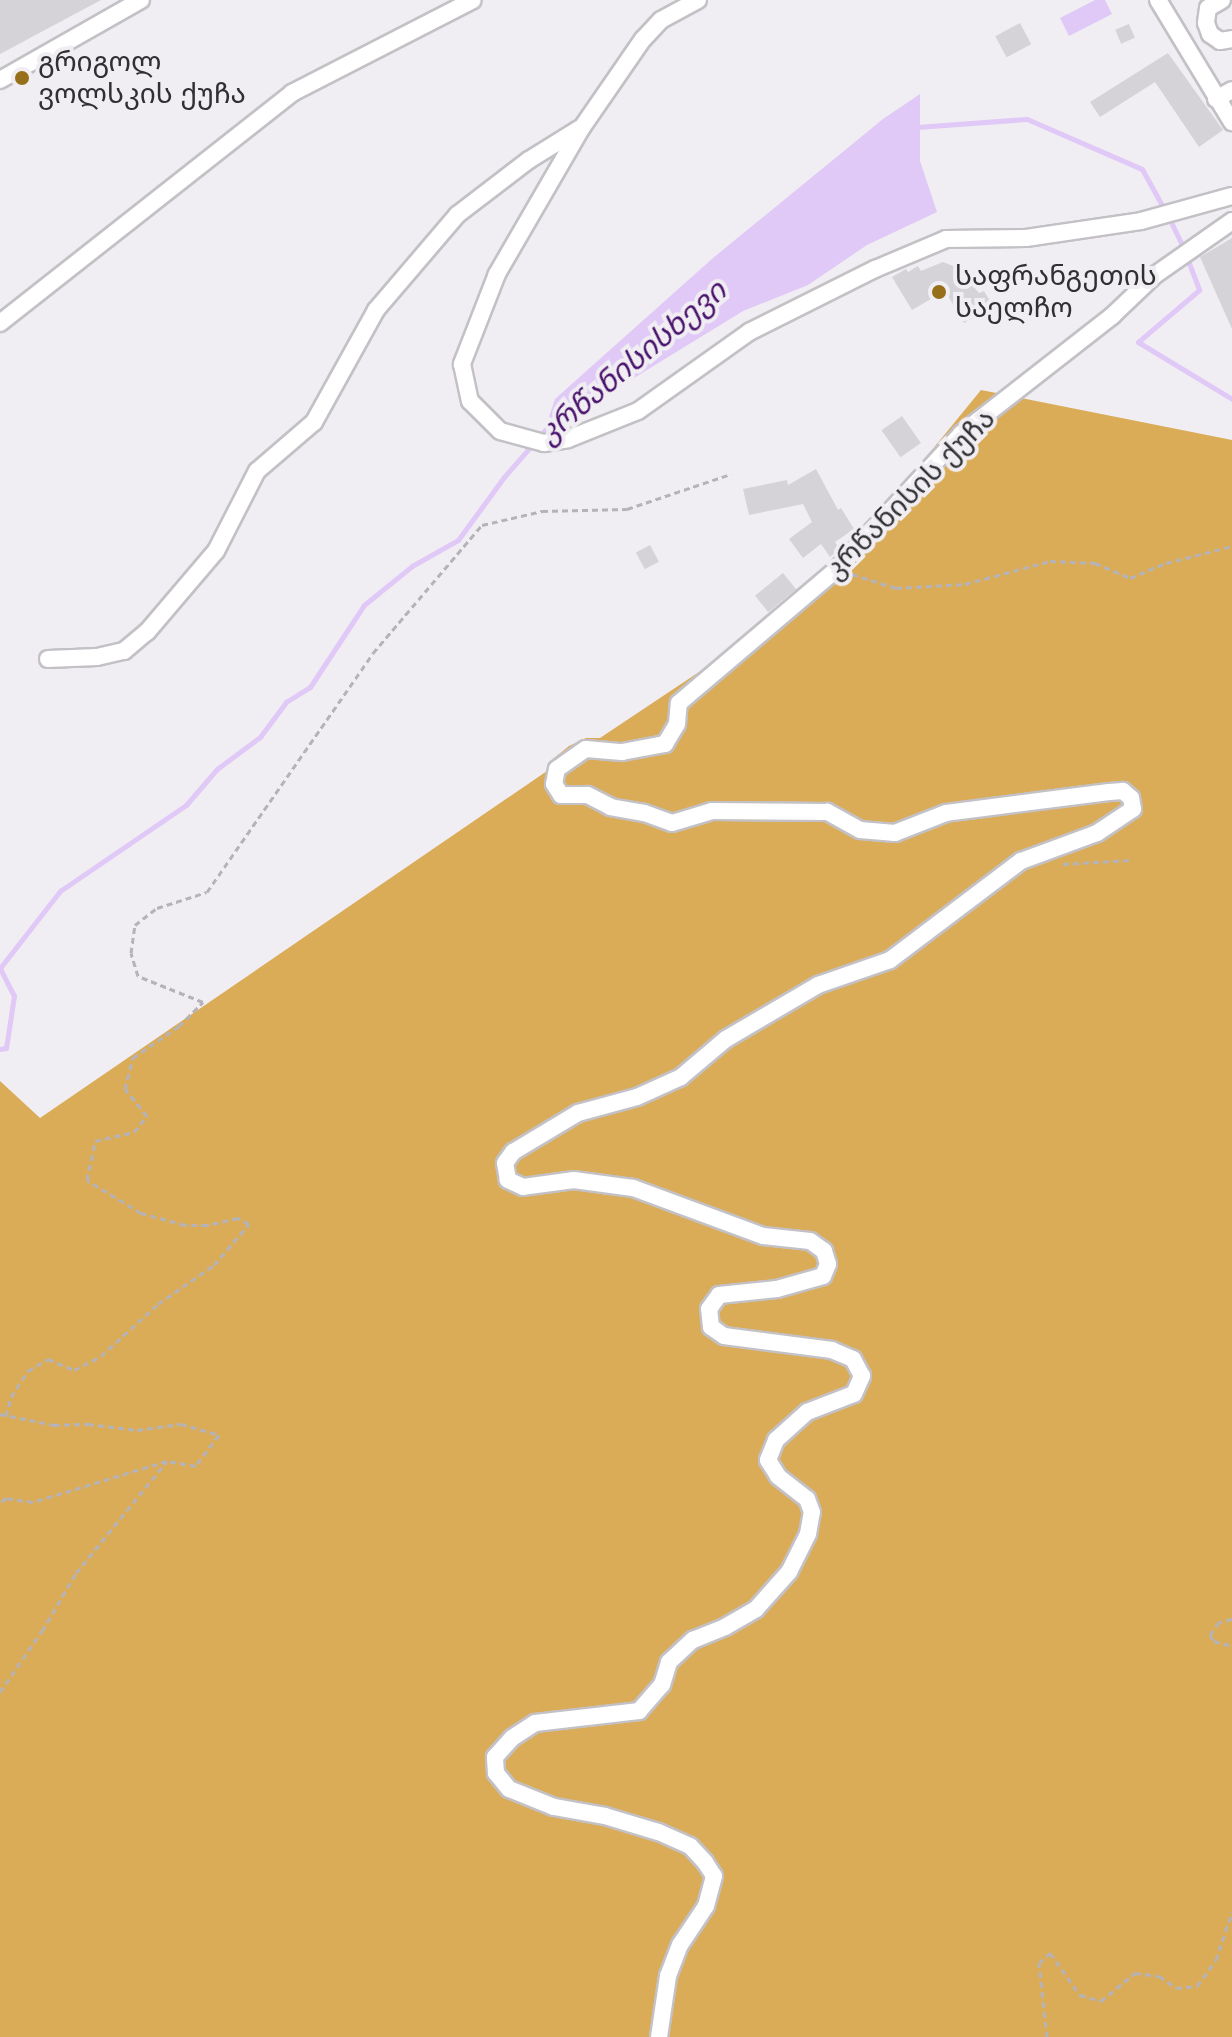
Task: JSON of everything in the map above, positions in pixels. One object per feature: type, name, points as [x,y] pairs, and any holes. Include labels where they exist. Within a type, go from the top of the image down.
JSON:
[{"type":"street","points":[[0,80],[141,0]]},
{"type":"street","points":[[0,323],[292,93],[473,0]]},
{"type":"street","points":[[698,0],[661,20],[643,39],[581,129],[497,274],[462,364],[470,401],[500,431],[544,443],[568,439],[638,411],[749,332],[875,269],[946,239],[1026,238],[1141,221],[1232,196]]},
{"type":"street","points":[[1158,0],[1232,122]]},
{"type":"street","points":[[1222,0],[1208,8],[1206,23],[1210,34],[1220,41],[1232,39]]},
{"type":"street","points":[[1216,99],[1232,90]]},
{"type":"street","points":[[48,659],[97,657],[124,651],[147,632],[216,551],[257,471],[314,422],[376,310],[457,215],[529,160],[581,129]]},
{"type":"street","name":"კრწანისის ქუჩა","points":[[659,2037],[668,1976],[680,1945],[706,1906],[714,1876],[690,1846],[658,1832],[605,1816],[554,1807],[509,1789],[496,1773],[495,1757],[512,1738],[535,1723],[639,1711],[662,1685],[669,1662],[693,1640],[756,1609],[789,1572],[808,1534],[812,1512],[807,1499],[778,1476],[768,1460],[776,1440],[807,1412],[854,1394],[862,1376],[853,1359],[832,1350],[724,1336],[711,1327],[709,1309],[719,1295],[777,1289],[823,1276],[828,1264],[824,1251],[810,1241],[763,1236],[633,1188],[574,1180],[523,1187],[508,1180],[505,1163],[513,1152],[578,1113],[637,1097],[681,1077],[726,1039],[818,985],[890,960],[1021,861],[1097,833],[1133,809],[1131,798],[1123,791],[946,813],[895,833],[860,830],[827,812],[712,811],[672,823],[644,813],[611,807],[587,795],[561,795],[554,784],[557,769],[586,749],[622,752],[665,744],[677,724],[679,703],[779,622],[837,569],[961,434],[1112,316],[1155,275],[1232,221]]},
{"type":"path","points":[[6,1416],[11,1397],[28,1371],[48,1359],[74,1370],[101,1356],[158,1304],[214,1265],[249,1224],[238,1218],[207,1225],[185,1225],[141,1213],[87,1180],[95,1141],[134,1132],[147,1116],[125,1089],[133,1058],[179,1026],[203,1002],[138,976],[131,953],[135,925],[157,908],[207,892],[373,653],[482,525],[542,511],[627,509],[731,474]]},
{"type":"path","points":[[837,569],[896,588],[965,584],[1050,561],[1095,563],[1130,578],[1166,563],[1232,546]]},
{"type":"path","points":[[1068,864],[1130,860]]},
{"type":"path","points":[[0,1414],[54,1425],[88,1424],[137,1430],[181,1424],[219,1435],[196,1466],[167,1461],[33,1502],[6,1498],[0,1503]]},
{"type":"path","points":[[0,1692],[42,1631],[76,1573],[167,1461]]},
{"type":"path","points":[[1232,1619],[1219,1622],[1210,1635],[1214,1641],[1232,1646]]},
{"type":"path","points":[[1047,2037],[1039,1963],[1050,1953],[1080,1995],[1101,2001],[1135,1973],[1159,1976],[1176,1988],[1197,1986],[1216,1960],[1232,1912]]},
{"type":"shaded area","points":[[981,390],[1232,440],[1232,2037],[0,2037],[0,1081],[40,1118],[547,771],[553,759],[569,746],[586,738],[600,738],[762,630],[852,548]]},
{"type":"water","points":[[1095,0],[1105,0],[1112,14],[1069,36],[1060,18]]},
{"type":"water","points":[[920,94],[920,161],[937,212],[867,245],[808,285],[743,311],[564,421],[549,417],[555,399],[713,258],[883,119]]},
{"type":"building","points":[[0,0],[101,0],[0,54]]},
{"type":"building","points":[[1020,23],[1031,44],[1007,57],[995,36]]},
{"type":"building","points":[[1129,24],[1135,38],[1121,44],[1115,30]]},
{"type":"building","points":[[1168,53],[1223,130],[1199,147],[1155,82],[1100,117],[1090,102]]},
{"type":"building","points":[[1232,238],[1232,329],[1200,257]]},
{"type":"building","name":"საფრანგეთის საელჩო","points":[[943,262],[958,268],[979,293],[984,291],[993,306],[964,323],[947,294],[942,297],[941,293],[912,310],[892,277],[906,269],[908,272],[918,266],[921,271]]},
{"type":"building","points":[[902,416],[921,443],[900,457],[882,430]]},
{"type":"building","points":[[816,469],[838,510],[841,508],[854,529],[835,542],[840,549],[830,557],[821,544],[803,558],[789,539],[812,522],[803,504],[749,515],[743,489],[787,480],[788,485]]},
{"type":"building","points":[[650,545],[659,562],[645,569],[636,553]]},
{"type":"building","points":[[783,573],[796,589],[768,612],[755,596]]},
{"type":"waterway","name":"კრწანისისხევი","points":[[917,127],[1027,119],[1142,169],[1164,209]]},
{"type":"waterway","name":"კრწანისისხევი","points":[[1169,218],[1184,249]]},
{"type":"waterway","name":"კრწანისისხევი","points":[[1187,258],[1199,290],[1138,342],[1232,399]]},
{"type":"waterway","name":"კრწანისისხევი","points":[[0,1049],[6,1048],[14,996],[0,968],[60,891],[186,805],[217,769],[260,737],[286,702],[310,687],[364,605],[412,566],[458,540],[504,477],[545,430],[563,417]]},
{"type":"place","name":"გრიგოლ ვოლსკის ქუჩა","points":[[22,78]]},
{"type":"place","name":"საფრანგეთის საელჩო","points":[[939,292]]}]
